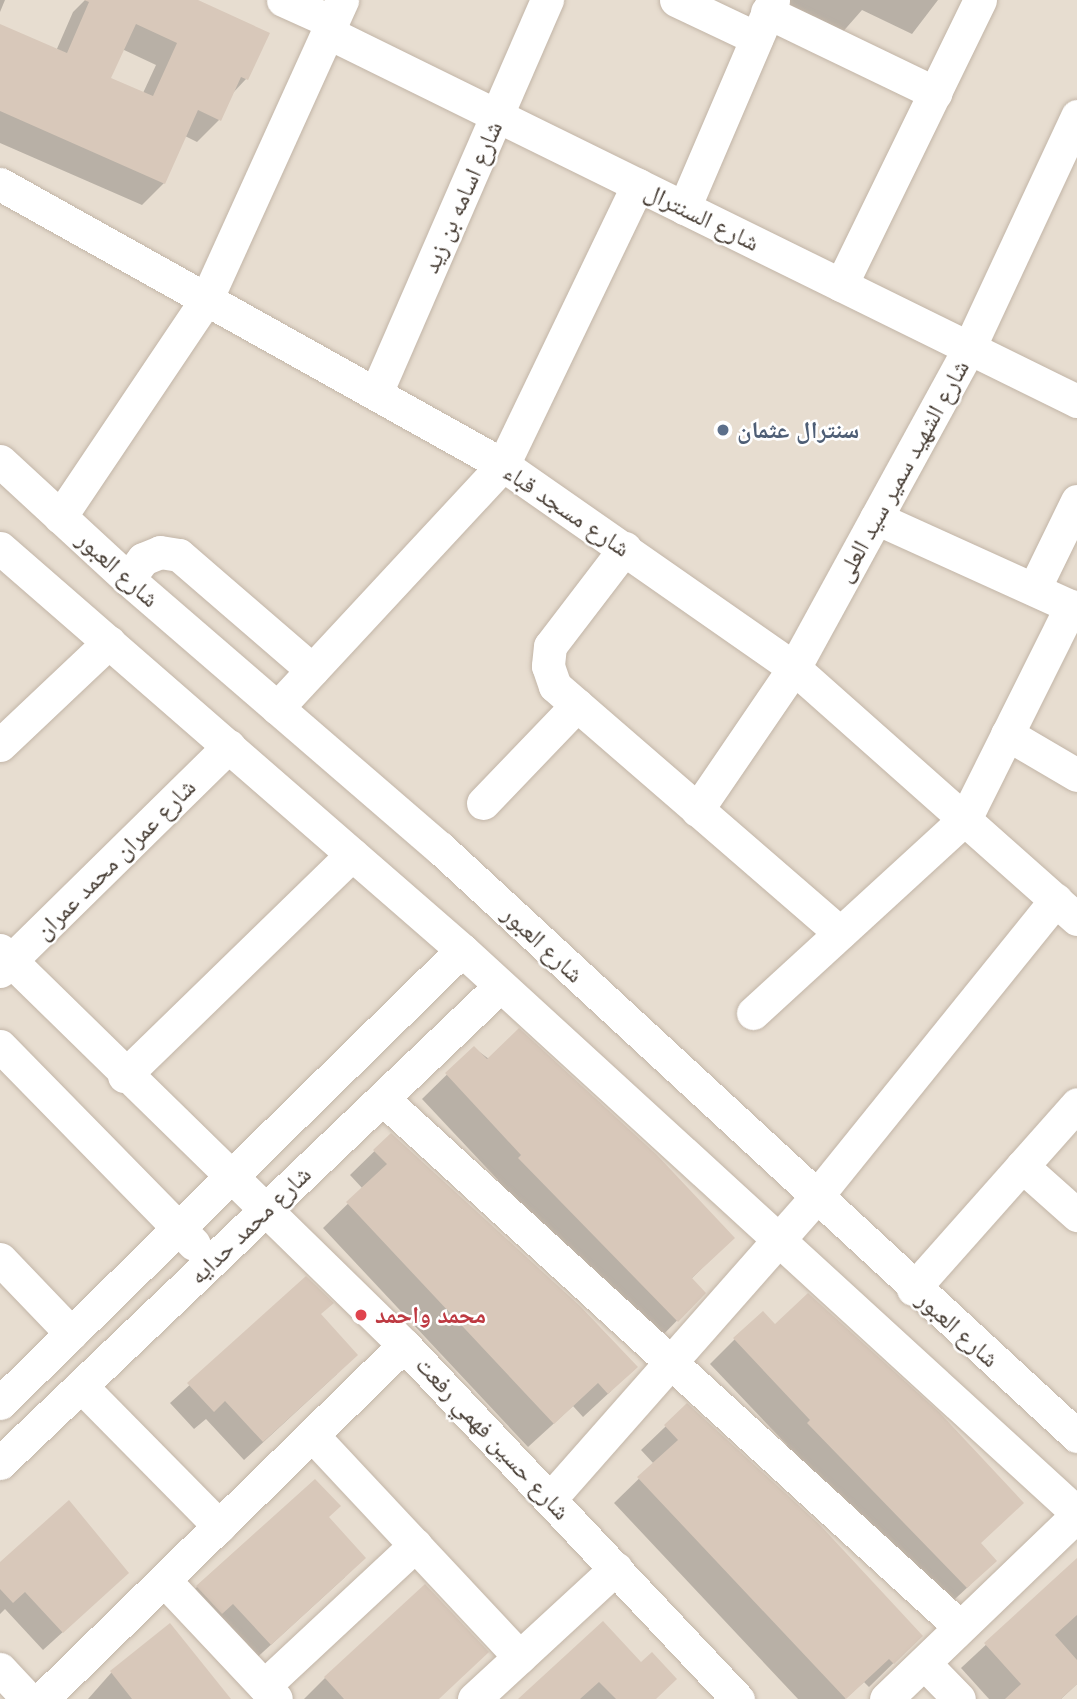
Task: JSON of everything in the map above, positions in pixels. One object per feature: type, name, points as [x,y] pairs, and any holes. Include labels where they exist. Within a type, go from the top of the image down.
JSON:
[{"type":"street","name":"شارع السنترال","points":[[283,0],[333,18],[498,117],[1077,401]]},
{"type":"street","name":"شارع اسامه بن زيد","points":[[376,393],[547,0]]},
{"type":"street","points":[[676,0],[766,17],[935,93]]},
{"type":"street","points":[[841,285],[980,0]]},
{"type":"street","points":[[684,208],[766,17]]},
{"type":"street","points":[[60,517],[206,298],[333,18]]},
{"type":"street","name":"شارع الشهيد سمير سيد العلى","points":[[697,810],[794,668],[969,348],[1077,116]]},
{"type":"street","name":"شارع مسجد قباء","points":[[0,184],[503,465],[794,668],[1067,909]]},
{"type":"street","points":[[277,708],[503,465],[638,185]]},
{"type":"street","name":"شارع العبور","points":[[0,461],[128,579],[440,848],[913,1289],[1077,1436]]},
{"type":"street","points":[[1034,590],[1077,501]]},
{"type":"street","points":[[753,1013],[965,819],[1074,608],[876,518]]},
{"type":"street","points":[[0,548],[462,950],[777,1242],[1077,1514],[886,1699]]},
{"type":"street","points":[[625,548],[550,646],[548,666],[555,686],[840,933]]},
{"type":"street","points":[[128,579],[144,559],[160,552],[179,555],[312,670]]},
{"type":"street","points":[[0,745],[109,642]]},
{"type":"street","points":[[483,803],[577,705]]},
{"type":"street","points":[[1007,734],[1077,775]]},
{"type":"street","name":"شارع عمران محمد عمران","points":[[4,961],[229,746]]},
{"type":"street","points":[[124,1076],[352,854]]},
{"type":"street","points":[[550,1499],[673,1365],[1067,909]]},
{"type":"street","name":"شارع محمد حدايه","points":[[0,1403],[462,950]]},
{"type":"street","name":"شارع حسين فهمي رفعت","points":[[4,961],[231,1176],[404,1345],[616,1568],[729,1696]]},
{"type":"street","name":"شارع محمد حدايه","points":[[0,1463],[500,986]]},
{"type":"street","points":[[6,1065],[212,1261]]},
{"type":"street","points":[[383,1099],[960,1627]]},
{"type":"street","points":[[913,1289],[1077,1104]]},
{"type":"street","points":[[1022,1166],[1077,1215]]},
{"type":"street","points":[[0,1259],[72,1333]]},
{"type":"street","points":[[42,1699],[404,1345]]},
{"type":"street","points":[[81,1386],[219,1525]]},
{"type":"street","points":[[312,1435],[520,1657]]},
{"type":"street","points":[[164,1580],[270,1693],[415,1545]]},
{"type":"street","points":[[474,1699],[616,1568]]},
{"type":"street","points":[[924,1662],[959,1699]]},
{"type":"street","points":[[0,1669],[28,1699]]},
{"type":"shaded area","points":[[0,0],[1077,0],[1077,1699],[0,1699]]},
{"type":"building","points":[[84,0],[198,0],[270,33],[248,80],[241,77],[221,121],[198,110],[165,184],[0,111],[0,24],[67,53],[89,2]],"holes":[[[136,24],[177,43],[153,96],[111,78]]]},
{"type":"building","points":[[519,1028],[657,1155],[735,1238],[692,1278],[706,1293],[678,1322],[518,1158],[521,1155],[445,1073],[474,1046],[487,1059]]},
{"type":"building","points":[[391,1133],[580,1306],[638,1367],[608,1394],[598,1383],[554,1424],[346,1202],[387,1164],[373,1150]]},
{"type":"building","points":[[306,1276],[334,1303],[321,1314],[358,1355],[263,1442],[225,1401],[214,1412],[187,1383]]},
{"type":"building","points":[[808,1293],[939,1412],[1024,1503],[981,1543],[997,1561],[967,1588],[807,1423],[810,1420],[733,1338],[763,1311],[775,1324]]},
{"type":"building","points":[[687,1403],[820,1525],[923,1636],[894,1664],[889,1659],[846,1699],[637,1477],[678,1440],[664,1425]]},
{"type":"building","points":[[315,1479],[341,1506],[329,1517],[366,1558],[271,1645],[233,1604],[222,1614],[196,1586]]},
{"type":"building","points":[[69,1500],[129,1573],[63,1633],[25,1592],[13,1603],[0,1589],[0,1562]]},
{"type":"building","points":[[1077,1558],[1077,1615],[1055,1635],[1077,1660],[1077,1684],[1061,1699],[1005,1699],[1021,1684],[984,1643]]},
{"type":"building","points":[[425,1584],[489,1652],[439,1699],[344,1699],[324,1677]]},
{"type":"building","points":[[603,1621],[641,1662],[652,1652],[677,1679],[656,1699],[616,1699],[599,1682],[580,1699],[518,1699]]},
{"type":"building","points":[[170,1623],[231,1699],[132,1699],[110,1671]]},
{"type":"place","name":"سنترال عثمان","points":[[723,430]]},
{"type":"place","name":"محمد واحمد","points":[[361,1315]]}]
